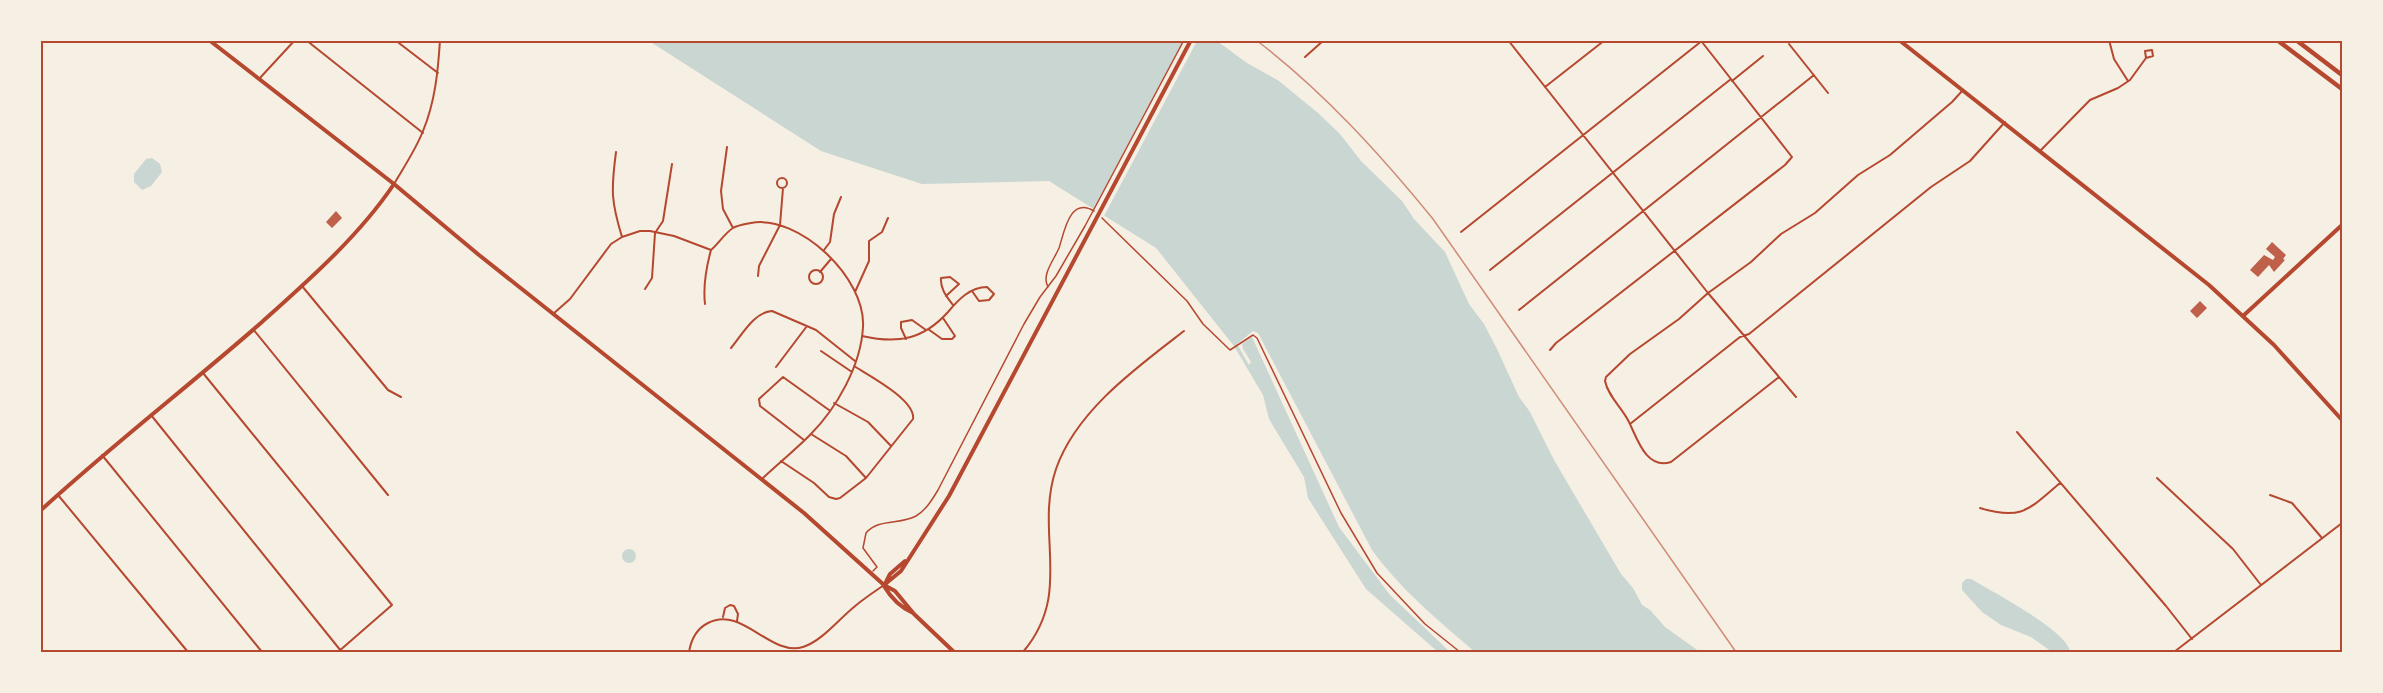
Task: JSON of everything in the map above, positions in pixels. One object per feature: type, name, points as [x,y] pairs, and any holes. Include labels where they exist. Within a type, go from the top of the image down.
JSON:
[{"type":"highway","points":[[2277,40],[2343,89]]},
{"type":"highway","points":[[2295,40],[2343,75]]},
{"type":"main road","points":[[209,40],[394,184],[809,518],[871,574],[895,591],[914,614],[954,652]]},
{"type":"main road","points":[[884,585],[901,571],[949,496],[1191,40]]},
{"type":"main road","points":[[1899,40],[2201,279],[2293,365],[2343,420]]},
{"type":"main road","points":[[40,511],[102,455],[203,373],[302,286],[340,247],[394,184]]},
{"type":"main road","points":[[2243,316],[2343,225]]},
{"type":"street","points":[[259,79],[295,40]]},
{"type":"street","points":[[306,40],[423,133]]},
{"type":"street","points":[[395,40],[438,73]]},
{"type":"street","points":[[394,184],[423,133],[432,105],[438,73],[440,40]]},
{"type":"street","points":[[1305,57],[1324,40]]},
{"type":"street","points":[[1513,40],[1509,42],[1675,252],[1796,397]]},
{"type":"street","points":[[1545,87],[1605,40]]},
{"type":"street","points":[[2109,40],[2114,59],[2128,81]]},
{"type":"street","points":[[1461,232],[1703,41],[1792,157],[1785,165],[1550,350]]},
{"type":"street","points":[[1789,44],[1828,93]]},
{"type":"street","points":[[1490,270],[1763,56]]},
{"type":"street","points":[[2040,151],[2090,100],[2128,81],[2146,58]]},
{"type":"street","points":[[1519,310],[1814,75]]},
{"type":"street","points":[[1779,377],[1671,462],[1658,464],[1649,457],[1637,441],[1630,424],[1605,385],[1606,377],[1630,354],[1680,319],[1708,292],[1751,262],[1781,234],[1823,206],[1858,175],[1890,155],[1963,90]]},
{"type":"street","points":[[1630,424],[1743,335],[1749,334],[1931,187],[1970,161],[2005,122]]},
{"type":"street","points":[[727,147],[721,191],[723,210],[734,228]]},
{"type":"street","points":[[616,152],[611,184],[612,206],[622,237]]},
{"type":"street","points":[[645,289],[652,278],[656,233],[663,221],[672,164]]},
{"type":"street","points":[[758,276],[759,266],[780,225],[783,188]]},
{"type":"street","points":[[824,250],[830,242],[834,214],[841,197]]},
{"type":"street","points":[[855,292],[869,261],[869,241],[882,232],[888,218]]},
{"type":"street","points":[[705,304],[705,283],[711,250],[734,228],[758,222],[780,225],[798,232],[824,250],[855,292],[863,316],[862,336],[852,372],[830,410],[811,434],[762,480]]},
{"type":"street","points":[[553,314],[570,299],[611,244],[622,237],[640,231],[656,233],[674,236],[711,250]]},
{"type":"street","points":[[820,272],[831,259]]},
{"type":"street","points":[[820,272],[822,282],[818,284],[812,282],[810,274],[820,272]]},
{"type":"street","points":[[946,296],[959,284],[950,277],[941,278],[946,296],[954,305]]},
{"type":"street","points":[[302,286],[388,390],[400,397]]},
{"type":"street","points":[[862,336],[892,342],[906,339],[927,329],[954,305],[972,291],[979,287],[987,287],[994,294],[989,300],[979,301],[972,291]]},
{"type":"street","points":[[731,348],[757,316],[766,311],[772,311],[822,335],[855,361]]},
{"type":"street","points":[[906,339],[901,322],[912,320],[942,339],[952,339],[955,336],[953,331],[943,317]]},
{"type":"street","points":[[776,367],[807,327]]},
{"type":"street","points":[[253,329],[388,495]]},
{"type":"street","points":[[1023,652],[1043,624],[1050,597],[1050,502],[1053,479],[1062,453],[1076,429],[1092,410],[1184,331]]},
{"type":"street","points":[[821,351],[852,372]]},
{"type":"street","points":[[781,461],[814,483],[832,499],[846,494],[866,478],[913,419],[914,414],[894,392],[854,366]]},
{"type":"street","points":[[151,415],[339,652],[392,605],[203,373]]},
{"type":"street","points":[[804,440],[760,406],[759,399],[783,377],[830,410]]},
{"type":"street","points":[[834,403],[868,422],[891,446]]},
{"type":"street","points":[[2017,432],[2192,639]]},
{"type":"street","points":[[811,434],[846,456],[866,478]]},
{"type":"street","points":[[102,455],[262,652]]},
{"type":"street","points":[[2157,478],[2233,549],[2261,585]]},
{"type":"street","points":[[1980,508],[2007,515],[2017,514],[2026,510],[2060,483]]},
{"type":"street","points":[[58,495],[188,652]]},
{"type":"street","points":[[2270,495],[2292,503],[2322,538]]},
{"type":"street","points":[[2174,652],[2343,523]]},
{"type":"street","points":[[689,652],[690,643],[696,633],[704,626],[722,619],[737,621],[781,644],[801,647],[816,639],[858,603],[884,585]]},
{"type":"street","points":[[722,619],[725,608],[730,605],[737,610],[737,621]]},
{"type":"path","points":[[871,574],[877,567],[864,550],[863,541],[866,533],[877,525],[914,517],[928,506],[952,466],[1024,324],[1088,221],[1184,40]]},
{"type":"path","points":[[1048,287],[1046,279],[1068,218],[1083,208],[1089,208],[1096,213]]},
{"type":"path","points":[[1100,215],[1187,301],[1203,324],[1230,350],[1253,334],[1257,338],[1341,513],[1377,573],[1425,624],[1460,652]]},
{"type":"shaded area","points":[[649,41],[1217,41],[1247,63],[1279,81],[1318,113],[1340,134],[1361,161],[1402,201],[1414,219],[1445,252],[1469,304],[1484,324],[1519,397],[1530,412],[1554,460],[1621,574],[1633,588],[1642,605],[1650,610],[1665,627],[1700,652],[1475,652],[1408,591],[1372,550],[1258,333],[1253,331],[1237,344],[1249,365],[1251,362],[1242,344],[1252,337],[1339,527],[1390,595],[1450,652],[1438,652],[1366,589],[1308,498],[1304,477],[1269,419],[1263,395],[1234,346],[1156,248],[1049,181],[922,184],[821,151]]},
{"type":"shaded area","points":[[152,158],[160,164],[162,172],[151,186],[142,190],[134,182],[134,174],[146,159]]},
{"type":"shaded area","points":[[626,549],[632,549],[636,556],[632,563],[626,563],[622,559],[622,553]]},
{"type":"shaded area","points":[[1966,579],[1971,579],[2043,623],[2066,643],[2070,652],[2052,652],[2031,637],[2001,625],[1982,612],[1962,590],[1962,583]]},
{"type":"pier","points":[[1183,41],[1197,41],[1103,218],[1092,211]]},
{"type":"building","points":[[336,211],[342,218],[332,228],[326,222]]},
{"type":"building","points":[[2272,242],[2286,255],[2283,259],[2285,260],[2274,272],[2269,265],[2258,277],[2250,270],[2264,255],[2273,260],[2275,257],[2266,249]]},
{"type":"building","points":[[2200,301],[2207,308],[2197,318],[2190,311]]},
{"type":"railway","points":[[1256,40],[1304,80],[1350,124],[1433,219],[1736,652]]}]
